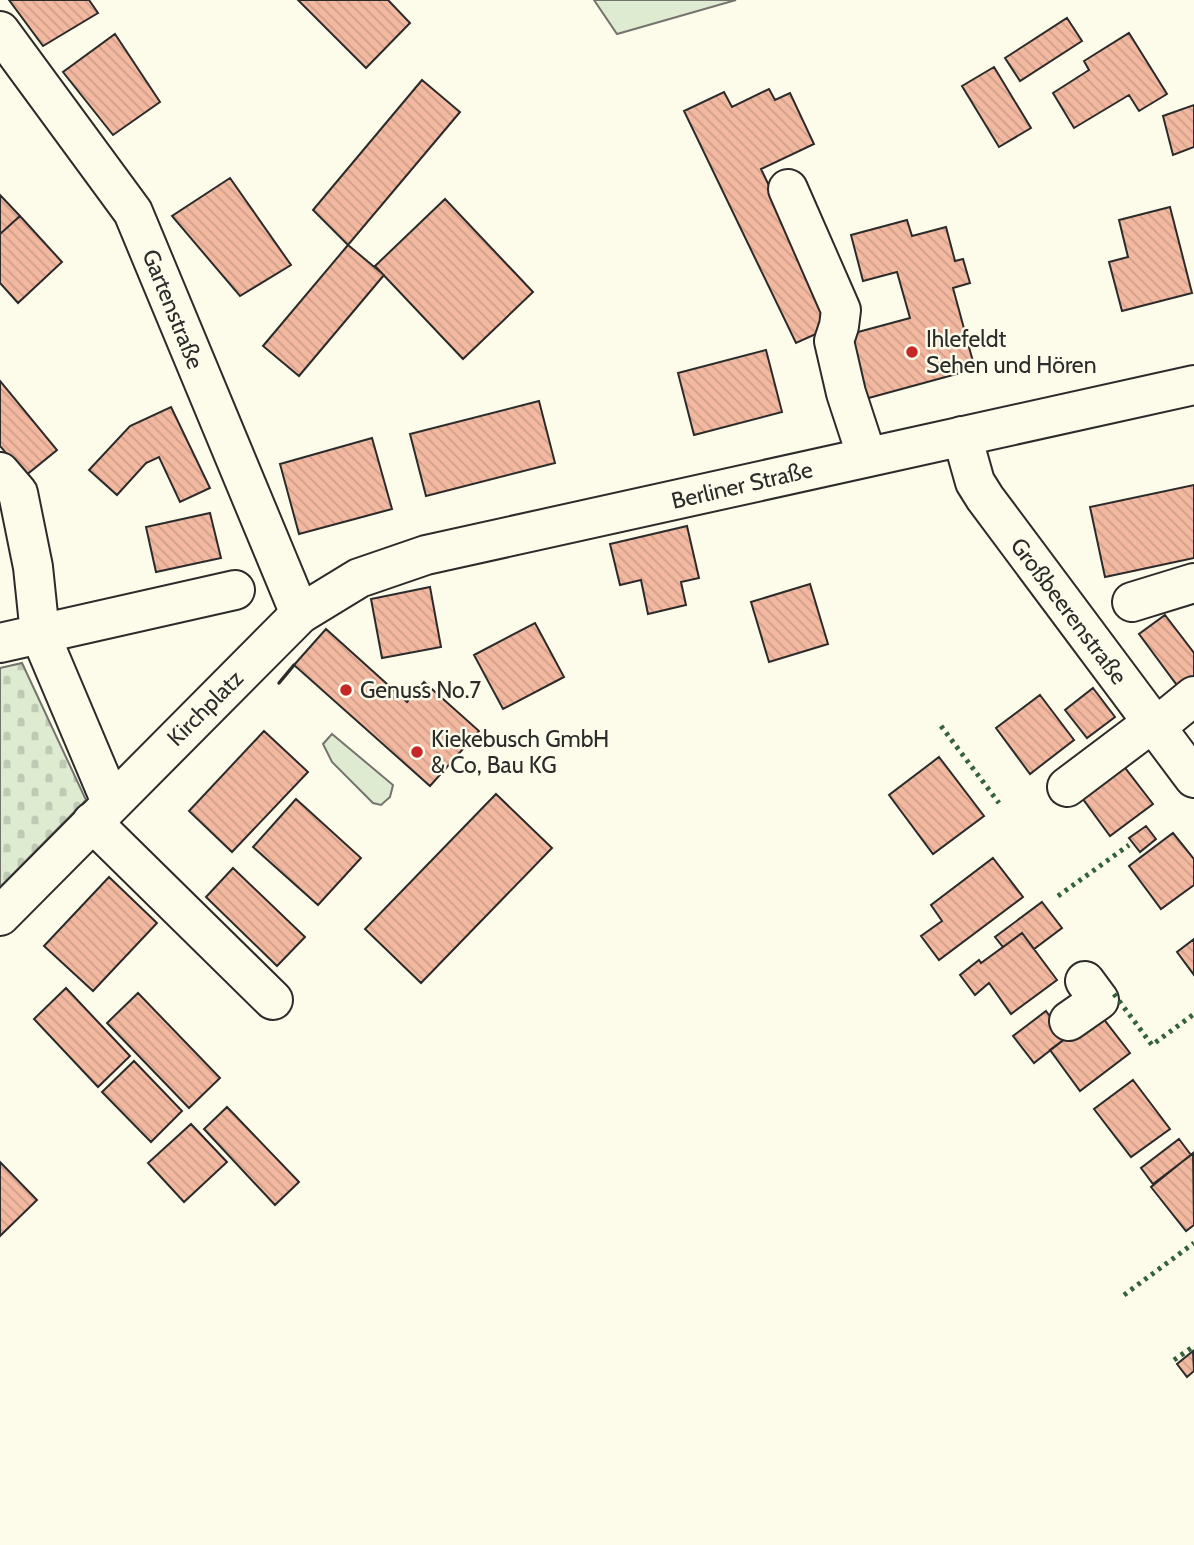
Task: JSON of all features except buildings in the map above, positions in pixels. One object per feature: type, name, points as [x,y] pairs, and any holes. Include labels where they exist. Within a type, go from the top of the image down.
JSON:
[{"type":"street","name":"Gartenstraße","points":[[0,31],[133,212],[300,614]]},
{"type":"street","points":[[788,189],[841,310],[834,341],[846,393],[867,457]]},
{"type":"street","name":"Berliner Straße","points":[[300,614],[359,579],[426,555],[1194,385]]},
{"type":"street","name":"Großbeerenstraße","points":[[962,436],[975,482],[985,498],[1194,778]]},
{"type":"street","points":[[0,472],[18,494],[33,567],[40,634],[102,812],[273,1000]]},
{"type":"street","points":[[1132,603],[1194,583]]},
{"type":"street","points":[[0,643],[235,590]]},
{"type":"street","name":"Kirchplatz","points":[[0,916],[300,614]]},
{"type":"street","points":[[1067,787],[1194,696]]},
{"type":"street","points":[[1069,1021],[1099,1000],[1086,981]]},
{"type":"green space","points":[[594,0],[736,0],[617,34]]},
{"type":"green space","points":[[22,663],[86,800],[0,887],[0,668]]},
{"type":"green space","points":[[332,734],[393,785],[390,797],[381,805],[373,803],[332,762],[323,744]]},
{"type":"hedge","points":[[941,726],[999,803]]},
{"type":"hedge","points":[[1058,896],[1129,845]]},
{"type":"hedge","points":[[1114,994],[1152,1045],[1194,1014]]},
{"type":"hedge","points":[[1124,1295],[1194,1243]]},
{"type":"hedge","points":[[1174,1360],[1194,1346]]},
{"type":"wall","points":[[279,683],[294,665]]},
{"type":"place","name":"Ihlefeldt Sehen und Hören","points":[[912,352]]},
{"type":"place","name":"Genuss No.7","points":[[346,690]]},
{"type":"place","name":"Kiekebusch GmbH & Co, Bau KG","points":[[417,752]]}]
